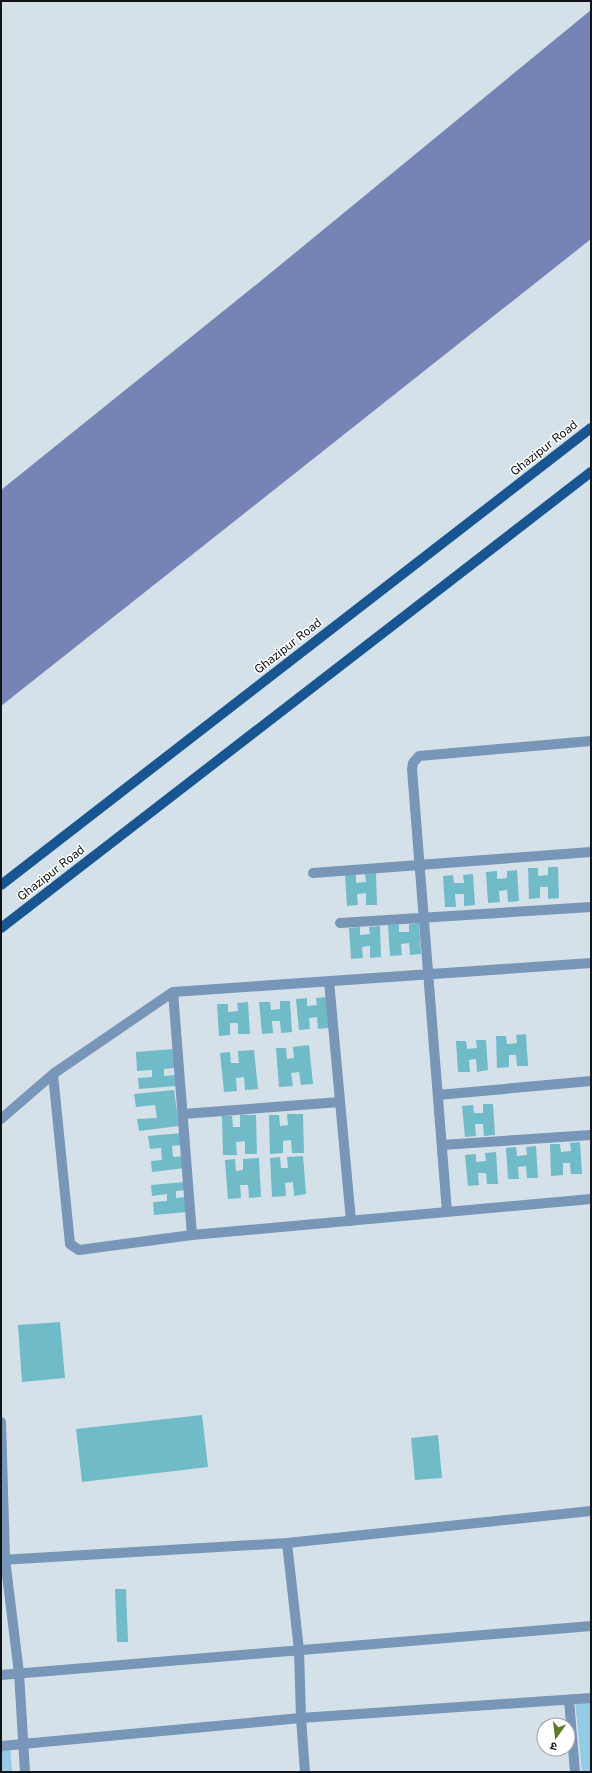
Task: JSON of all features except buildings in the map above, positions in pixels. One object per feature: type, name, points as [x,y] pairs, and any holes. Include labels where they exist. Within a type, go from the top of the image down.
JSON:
[{"type":"main road","name":"Ghazipur Road","points":[[1,885],[591,428]]},
{"type":"main road","name":"Ghazipur Road","points":[[1,928],[591,472]]},
{"type":"street","points":[[447,1212],[412,769],[416,759],[419,756],[591,741]]},
{"type":"street","points":[[313,873],[591,852]]},
{"type":"street","points":[[340,923],[591,907]]},
{"type":"street","points":[[1,1119],[53,1074],[173,992],[591,963]]},
{"type":"street","points":[[328,981],[351,1221]]},
{"type":"street","points":[[173,992],[184,1114],[192,1235]]},
{"type":"street","points":[[53,1074],[70,1244],[72,1247],[79,1250],[192,1235],[591,1199]]},
{"type":"street","points":[[438,1095],[591,1081]]},
{"type":"street","points":[[184,1114],[340,1102]]},
{"type":"street","points":[[442,1145],[591,1135]]},
{"type":"street","points":[[1,1422],[3,1560],[19,1673],[22,1744],[25,1772]]},
{"type":"street","points":[[3,1560],[287,1543],[591,1511]]},
{"type":"street","points":[[287,1543],[299,1650],[301,1718],[305,1772]]},
{"type":"street","points":[[1,1675],[591,1626]]},
{"type":"street","points":[[1,1746],[301,1718],[591,1698]]},
{"type":"street","points":[[569,1700],[575,1772]]},
{"type":"shaded area","points":[[591,10],[591,239],[1,706],[1,490],[262,280]]},
{"type":"shaded area","points":[[591,1698],[591,1772],[582,1772],[575,1699]]},
{"type":"shaded area","points":[[1,1746],[10,1746],[12,1772],[1,1772]]}]
